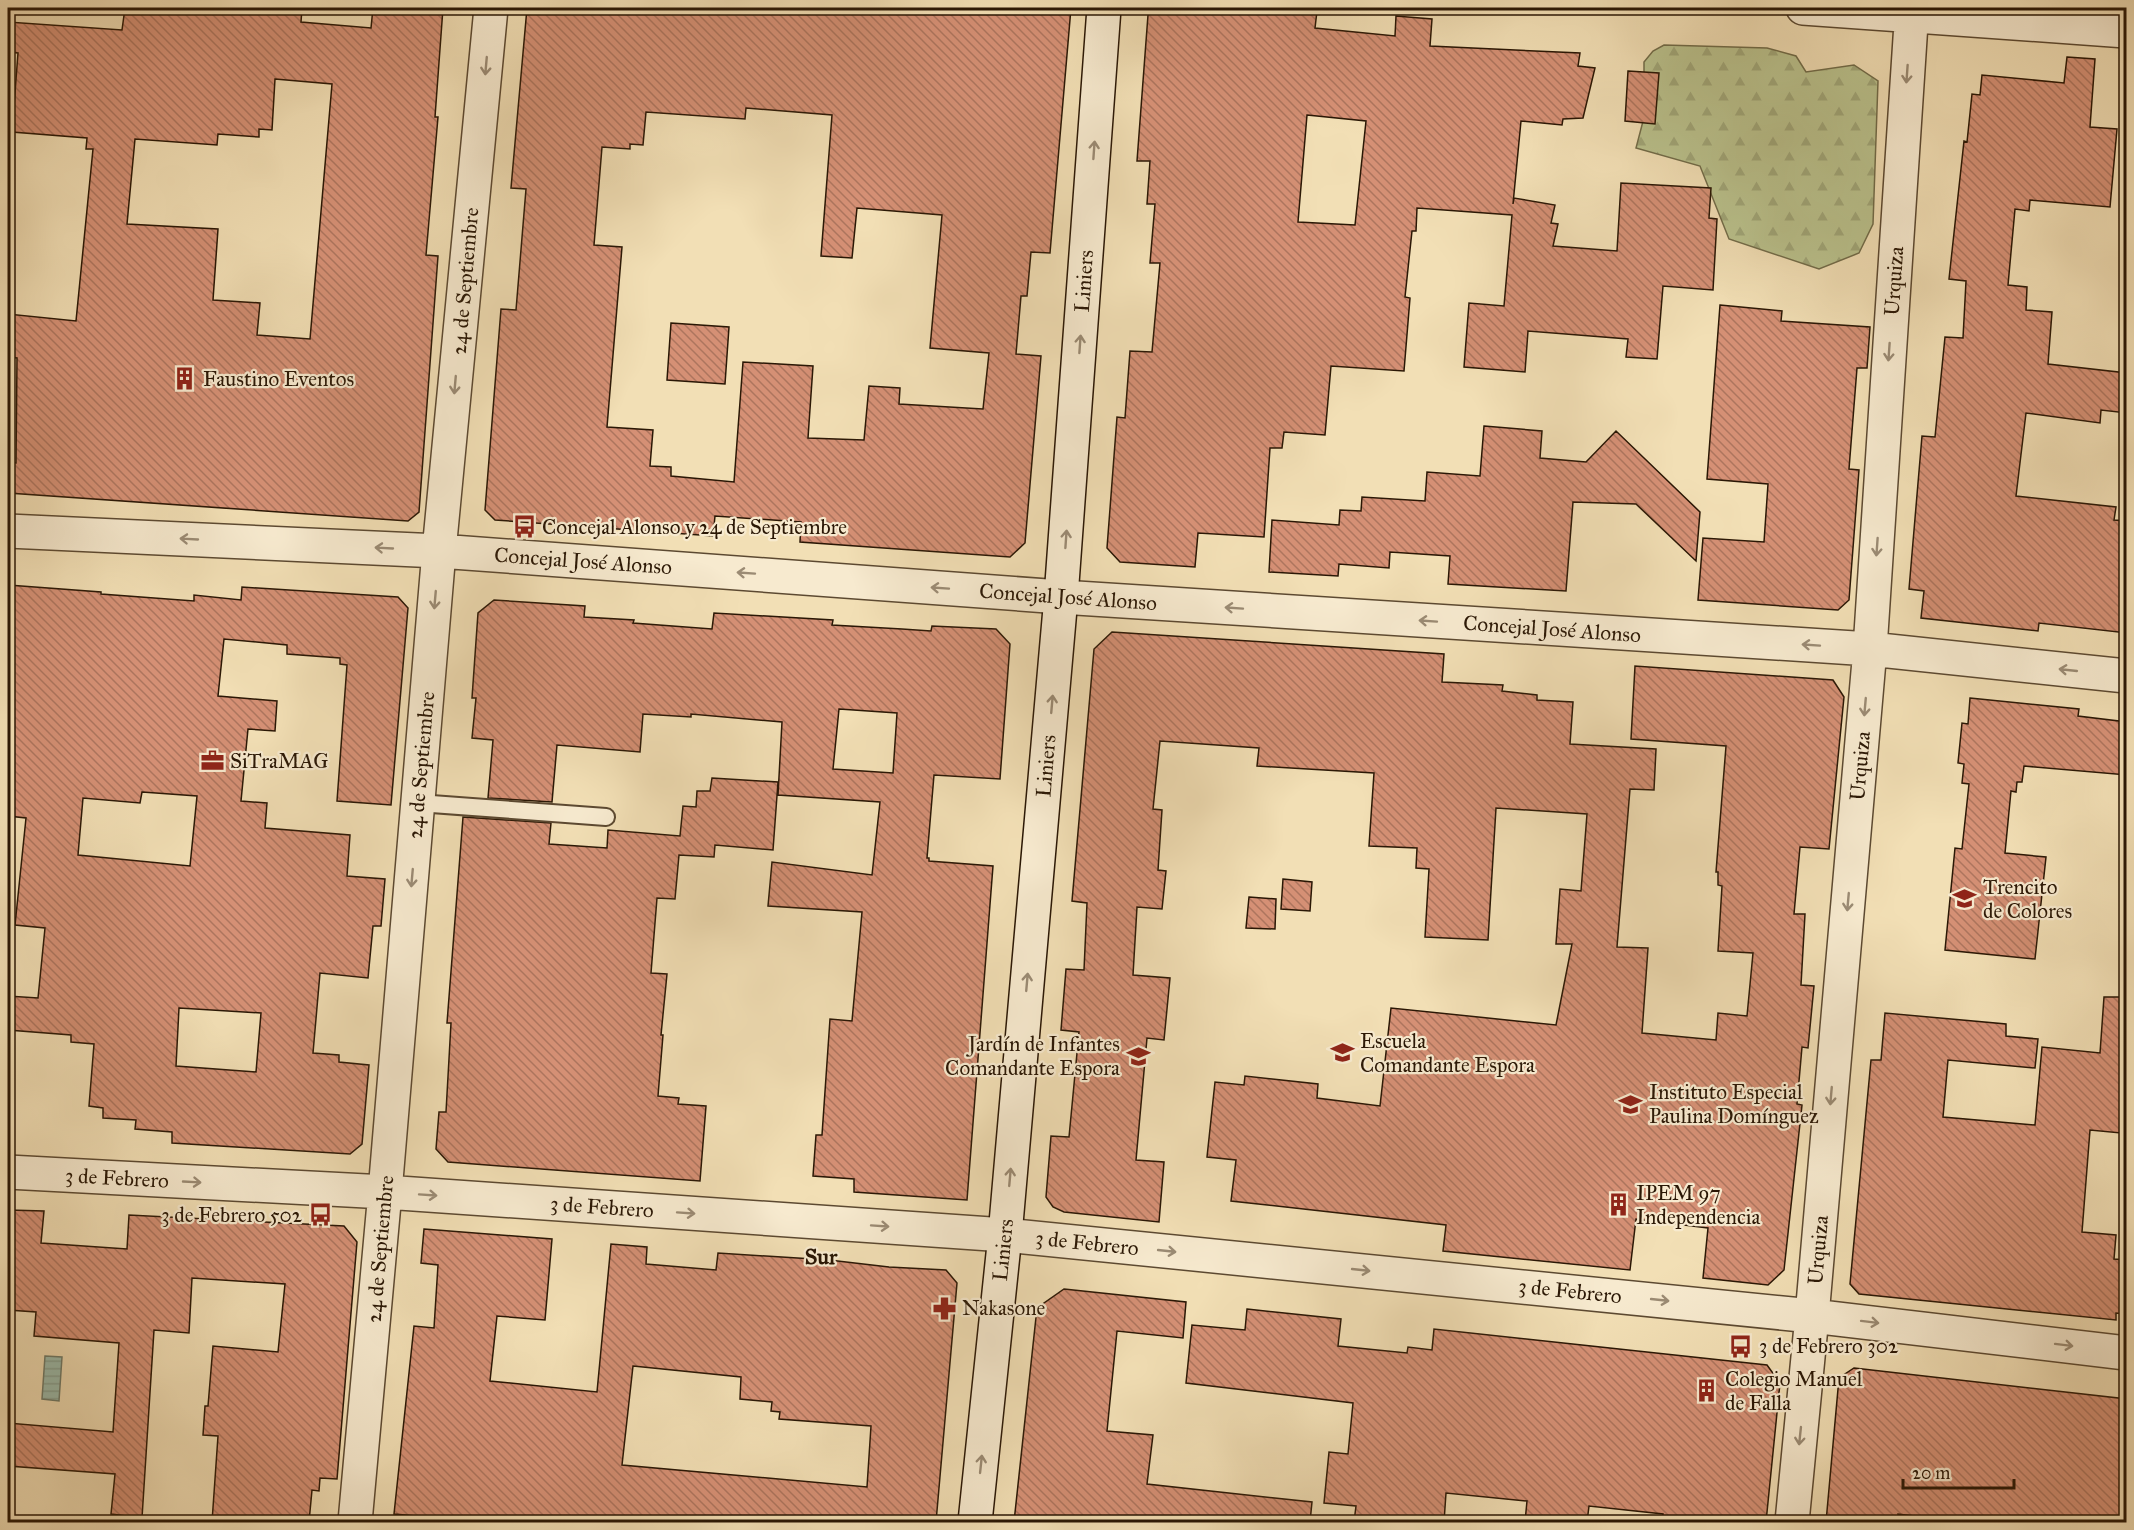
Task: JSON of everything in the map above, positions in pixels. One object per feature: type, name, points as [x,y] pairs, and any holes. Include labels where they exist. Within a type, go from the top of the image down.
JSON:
[{"type":"street","name":"24 de Septiembre","points":[[355,1522],[440,550],[491,8]]},
{"type":"street","name":"Liniers","points":[[975,1522],[1005,1235],[1061,597],[1104,8]]},
{"type":"street","points":[[1803,8],[1911,11],[2127,31]]},
{"type":"street","name":"Urquiza","points":[[1792,1522],[1870,649],[1911,11]]},
{"type":"street","name":"Concejal José Alonso","points":[[8,531],[440,550],[1061,597],[1870,649],[2127,676]]},
{"type":"street","name":"3 de Febrero","points":[[8,1172],[385,1192],[1005,1235],[1812,1316],[2127,1353]]},
{"type":"lane","points":[[418,803],[606,817]]},
{"type":"green space","points":[[1664,45],[1767,48],[1796,56],[1806,72],[1854,65],[1878,81],[1873,224],[1859,253],[1819,269],[1729,239],[1700,166],[1636,148],[1647,106],[1644,91],[1644,62],[1653,51]]},
{"type":"shaded area","points":[[45,1356],[62,1357],[59,1401],[42,1399]]},
{"type":"building","points":[[125,8],[302,8],[301,22],[371,28],[373,8],[443,8],[435,117],[438,117],[426,255],[438,256],[419,512],[408,521],[8,493],[8,462],[16,463],[17,358],[8,357],[8,314],[76,321],[93,149],[86,149],[87,138],[12,132],[18,53],[8,52],[8,22],[122,30]],"holes":[[[275,79],[332,84],[310,339],[257,335],[260,303],[213,300],[218,229],[127,224],[135,139],[217,145],[218,134],[259,137],[259,129],[272,130]]]},
{"type":"building","points":[[527,8],[1071,8],[1050,253],[1031,252],[1027,296],[1021,296],[1016,354],[1041,356],[1025,543],[1010,557],[800,542],[801,522],[715,516],[713,536],[495,520],[485,510],[501,309],[516,310],[526,189],[511,188]],"holes":[[[746,108],[832,115],[821,256],[852,258],[857,208],[942,215],[930,348],[989,353],[983,409],[899,404],[900,388],[869,386],[864,440],[808,438],[813,366],[743,362],[734,482],[671,476],[671,467],[650,466],[653,430],[607,427],[622,247],[594,245],[602,147],[630,149],[630,144],[643,145],[646,112],[745,119]]]},
{"type":"building","points":[[1158,8],[1266,8],[1317,11],[1315,28],[1395,36],[1396,16],[1432,19],[1430,46],[1580,53],[1578,66],[1595,68],[1583,118],[1563,119],[1562,125],[1521,121],[1513,204],[1514,198],[1555,205],[1551,223],[1558,224],[1553,246],[1617,251],[1621,183],[1711,188],[1709,218],[1717,219],[1713,290],[1663,286],[1657,359],[1626,357],[1628,339],[1528,331],[1525,372],[1464,367],[1469,303],[1504,306],[1512,215],[1417,208],[1416,231],[1412,231],[1405,297],[1410,298],[1404,371],[1331,366],[1325,435],[1284,432],[1282,448],[1270,448],[1264,537],[1198,533],[1195,567],[1120,562],[1107,548],[1117,417],[1125,418],[1130,351],[1152,352],[1160,263],[1150,263],[1155,204],[1147,204],[1150,161],[1137,161],[1148,15]],"holes":[[[1307,115],[1366,121],[1355,225],[1298,222]]]},
{"type":"building","points":[[2067,57],[2095,59],[2090,127],[2117,129],[2110,207],[2030,200],[2029,211],[2015,209],[2008,285],[2027,287],[2026,310],[2052,312],[2048,364],[2127,373],[2127,413],[2101,410],[2100,423],[2026,413],[2016,496],[2116,507],[2114,520],[2127,521],[2122,564],[2127,564],[2127,633],[2039,623],[2038,631],[1921,618],[1924,591],[1909,589],[1922,436],[1935,437],[1945,337],[1963,338],[1966,281],[1949,279],[1964,141],[1967,142],[1972,94],[1980,95],[1982,75],[2064,83]]},
{"type":"building","points":[[1628,71],[1659,73],[1655,124],[1625,121]]},
{"type":"building","points":[[1720,305],[1782,311],[1781,321],[1870,327],[1867,368],[1857,368],[1849,469],[1859,470],[1849,600],[1838,610],[1698,600],[1703,538],[1764,542],[1768,484],[1707,479]]},
{"type":"building","points":[[671,323],[729,327],[725,384],[667,380]]},
{"type":"building","points":[[1484,426],[1542,431],[1540,458],[1586,462],[1616,431],[1700,512],[1696,561],[1636,504],[1573,502],[1566,591],[1448,584],[1450,556],[1390,552],[1389,568],[1339,564],[1338,576],[1269,572],[1272,520],[1339,525],[1340,510],[1361,511],[1362,497],[1425,501],[1427,472],[1480,476]]},
{"type":"building","points":[[8,585],[194,601],[194,595],[241,600],[242,587],[398,597],[408,608],[391,805],[337,801],[347,665],[340,664],[340,658],[287,654],[287,645],[224,639],[218,696],[277,701],[275,731],[248,729],[241,801],[267,803],[265,828],[350,835],[347,876],[385,879],[381,926],[373,926],[368,978],[320,973],[313,1053],[339,1055],[339,1062],[369,1065],[362,1144],[350,1154],[172,1143],[172,1132],[135,1129],[136,1120],[103,1118],[103,1108],[89,1106],[94,1044],[71,1042],[71,1035],[8,1030],[8,996],[38,998],[45,928],[15,925],[26,818],[8,816]],"holes":[[[142,792],[197,796],[190,866],[78,855],[83,798],[140,803]],[[179,1008],[261,1013],[256,1072],[176,1066]]]},
{"type":"building","points":[[494,600],[585,606],[584,617],[712,629],[714,613],[833,620],[832,625],[931,631],[932,626],[996,629],[1010,644],[1000,779],[934,775],[927,858],[929,861],[993,866],[967,1200],[854,1192],[854,1179],[813,1176],[816,1135],[822,1135],[830,1019],[852,1021],[862,912],[768,906],[772,862],[872,875],[880,802],[778,795],[782,722],[691,714],[691,717],[643,714],[640,752],[557,745],[552,802],[488,798],[493,740],[472,738],[476,698],[472,698],[478,613]],"holes":[[[839,709],[897,713],[893,773],[833,769]]]},
{"type":"building","points":[[1112,632],[1444,654],[1442,682],[1503,685],[1502,691],[1537,695],[1537,700],[1573,702],[1570,744],[1656,749],[1654,790],[1630,789],[1617,947],[1648,948],[1642,1033],[1716,1040],[1718,1013],[1747,1016],[1753,953],[1718,951],[1722,886],[1718,885],[1718,872],[1716,872],[1726,746],[1631,739],[1635,666],[1833,680],[1844,697],[1829,849],[1800,847],[1794,914],[1805,914],[1801,985],[1814,986],[1808,1048],[1802,1047],[1797,1104],[1802,1105],[1784,1270],[1768,1285],[1703,1278],[1708,1228],[1636,1219],[1630,1270],[1443,1251],[1446,1225],[1231,1201],[1236,1160],[1207,1157],[1215,1082],[1244,1085],[1245,1076],[1318,1084],[1317,1098],[1380,1106],[1391,1008],[1556,1025],[1572,944],[1556,944],[1560,889],[1581,891],[1587,814],[1496,808],[1488,940],[1425,937],[1429,869],[1416,868],[1417,848],[1369,846],[1374,773],[1257,766],[1259,748],[1160,741],[1153,809],[1162,810],[1158,870],[1166,871],[1162,909],[1137,907],[1133,975],[1170,978],[1164,1040],[1147,1038],[1136,1160],[1164,1162],[1159,1222],[1064,1212],[1053,1207],[1046,1197],[1051,1136],[1069,1137],[1079,1032],[1061,1030],[1066,969],[1084,970],[1087,903],[1072,901],[1094,649]]},
{"type":"building","points":[[1970,698],[2079,709],[2078,716],[2127,722],[2127,775],[2024,766],[2022,782],[2017,782],[2016,792],[2011,791],[2005,853],[2046,857],[2035,959],[1945,950],[1955,848],[1962,849],[1969,784],[1962,783],[1964,764],[1958,763],[1962,723],[1968,724]]},
{"type":"building","points":[[712,778],[778,782],[773,850],[715,845],[714,857],[679,855],[675,899],[657,898],[651,973],[667,974],[658,1096],[679,1098],[678,1104],[706,1106],[700,1181],[448,1162],[436,1149],[439,1112],[446,1112],[451,1023],[447,1023],[463,817],[551,823],[549,844],[607,848],[608,830],[680,836],[683,806],[696,807],[697,791],[710,791]]},
{"type":"building","points":[[1283,879],[1312,882],[1310,911],[1281,909]]},
{"type":"building","points":[[1249,897],[1276,899],[1275,929],[1246,928]]},
{"type":"building","points":[[2104,997],[2127,997],[2127,1119],[2122,1119],[2121,1133],[2090,1130],[2082,1232],[2116,1235],[2114,1259],[2127,1260],[2127,1314],[2116,1313],[2116,1320],[1859,1294],[1850,1284],[1871,1060],[1881,1060],[1885,1013],[2006,1024],[2006,1036],[2038,1039],[2035,1068],[1948,1060],[1943,1117],[2035,1125],[2042,1047],[2100,1053]]},
{"type":"building","points":[[8,1210],[44,1211],[41,1243],[127,1249],[129,1215],[344,1226],[357,1242],[337,1479],[320,1478],[319,1491],[312,1490],[309,1522],[212,1522],[218,1436],[203,1435],[213,1346],[278,1352],[285,1284],[192,1278],[189,1333],[154,1330],[142,1518],[111,1514],[115,1474],[8,1466],[8,1423],[113,1432],[119,1343],[34,1336],[36,1312],[8,1310]]},
{"type":"building","points":[[424,1229],[552,1239],[545,1320],[497,1316],[490,1381],[597,1392],[611,1244],[647,1247],[646,1264],[716,1270],[718,1253],[946,1270],[957,1283],[936,1522],[482,1522],[394,1514],[414,1326],[434,1328],[438,1265],[421,1263]],"holes":[[[633,1366],[741,1377],[740,1399],[772,1402],[771,1411],[780,1412],[779,1419],[871,1426],[867,1487],[622,1465]]]},
{"type":"building","points":[[1064,1289],[1186,1302],[1183,1338],[1117,1331],[1107,1431],[1153,1435],[1147,1484],[1312,1502],[1310,1522],[1014,1522],[1037,1308]]},
{"type":"building","points":[[1247,1309],[1341,1319],[1338,1346],[1407,1353],[1408,1347],[1432,1350],[1434,1329],[1767,1365],[1780,1383],[1766,1522],[1662,1522],[1663,1514],[1589,1506],[1587,1522],[1525,1522],[1527,1501],[1446,1493],[1444,1522],[1354,1522],[1356,1506],[1324,1503],[1329,1452],[1348,1454],[1353,1403],[1186,1383],[1192,1325],[1245,1330]]},
{"type":"building","points":[[1854,1368],[2127,1399],[2127,1522],[1967,1522],[1898,1514],[1898,1522],[1826,1522],[1839,1378]]},
{"type":"place","name":"Faustino Eventos","points":[[185,379]]},
{"type":"place","name":"Concejal Alonso y 24 de Septiembre","points":[[524,527]]},
{"type":"place","name":"SiTraMAG","points":[[212,761]]},
{"type":"place","name":"Trencito de Colores","points":[[1965,899]]},
{"type":"place","name":"Escuela Comandante Espora","points":[[1342,1053]]},
{"type":"place","name":"Jardín de Infantes Comandante Espora","points":[[1138,1056]]},
{"type":"place","name":"Instituto Especial Paulina Domínguez","points":[[1631,1104]]},
{"type":"place","name":"IPEM 97 Independencia","points":[[1618,1205]]},
{"type":"place","name":"3 de Febrero 502","points":[[320,1215]]},
{"type":"place","name":"Nakasone","points":[[944,1308]]},
{"type":"place","name":"3 de Febrero 302","points":[[1741,1346]]},
{"type":"place","name":"Colegio Manuel de Falla","points":[[1707,1391]]},
{"type":"district","name":"Sur","points":[[821,1256]]}]
